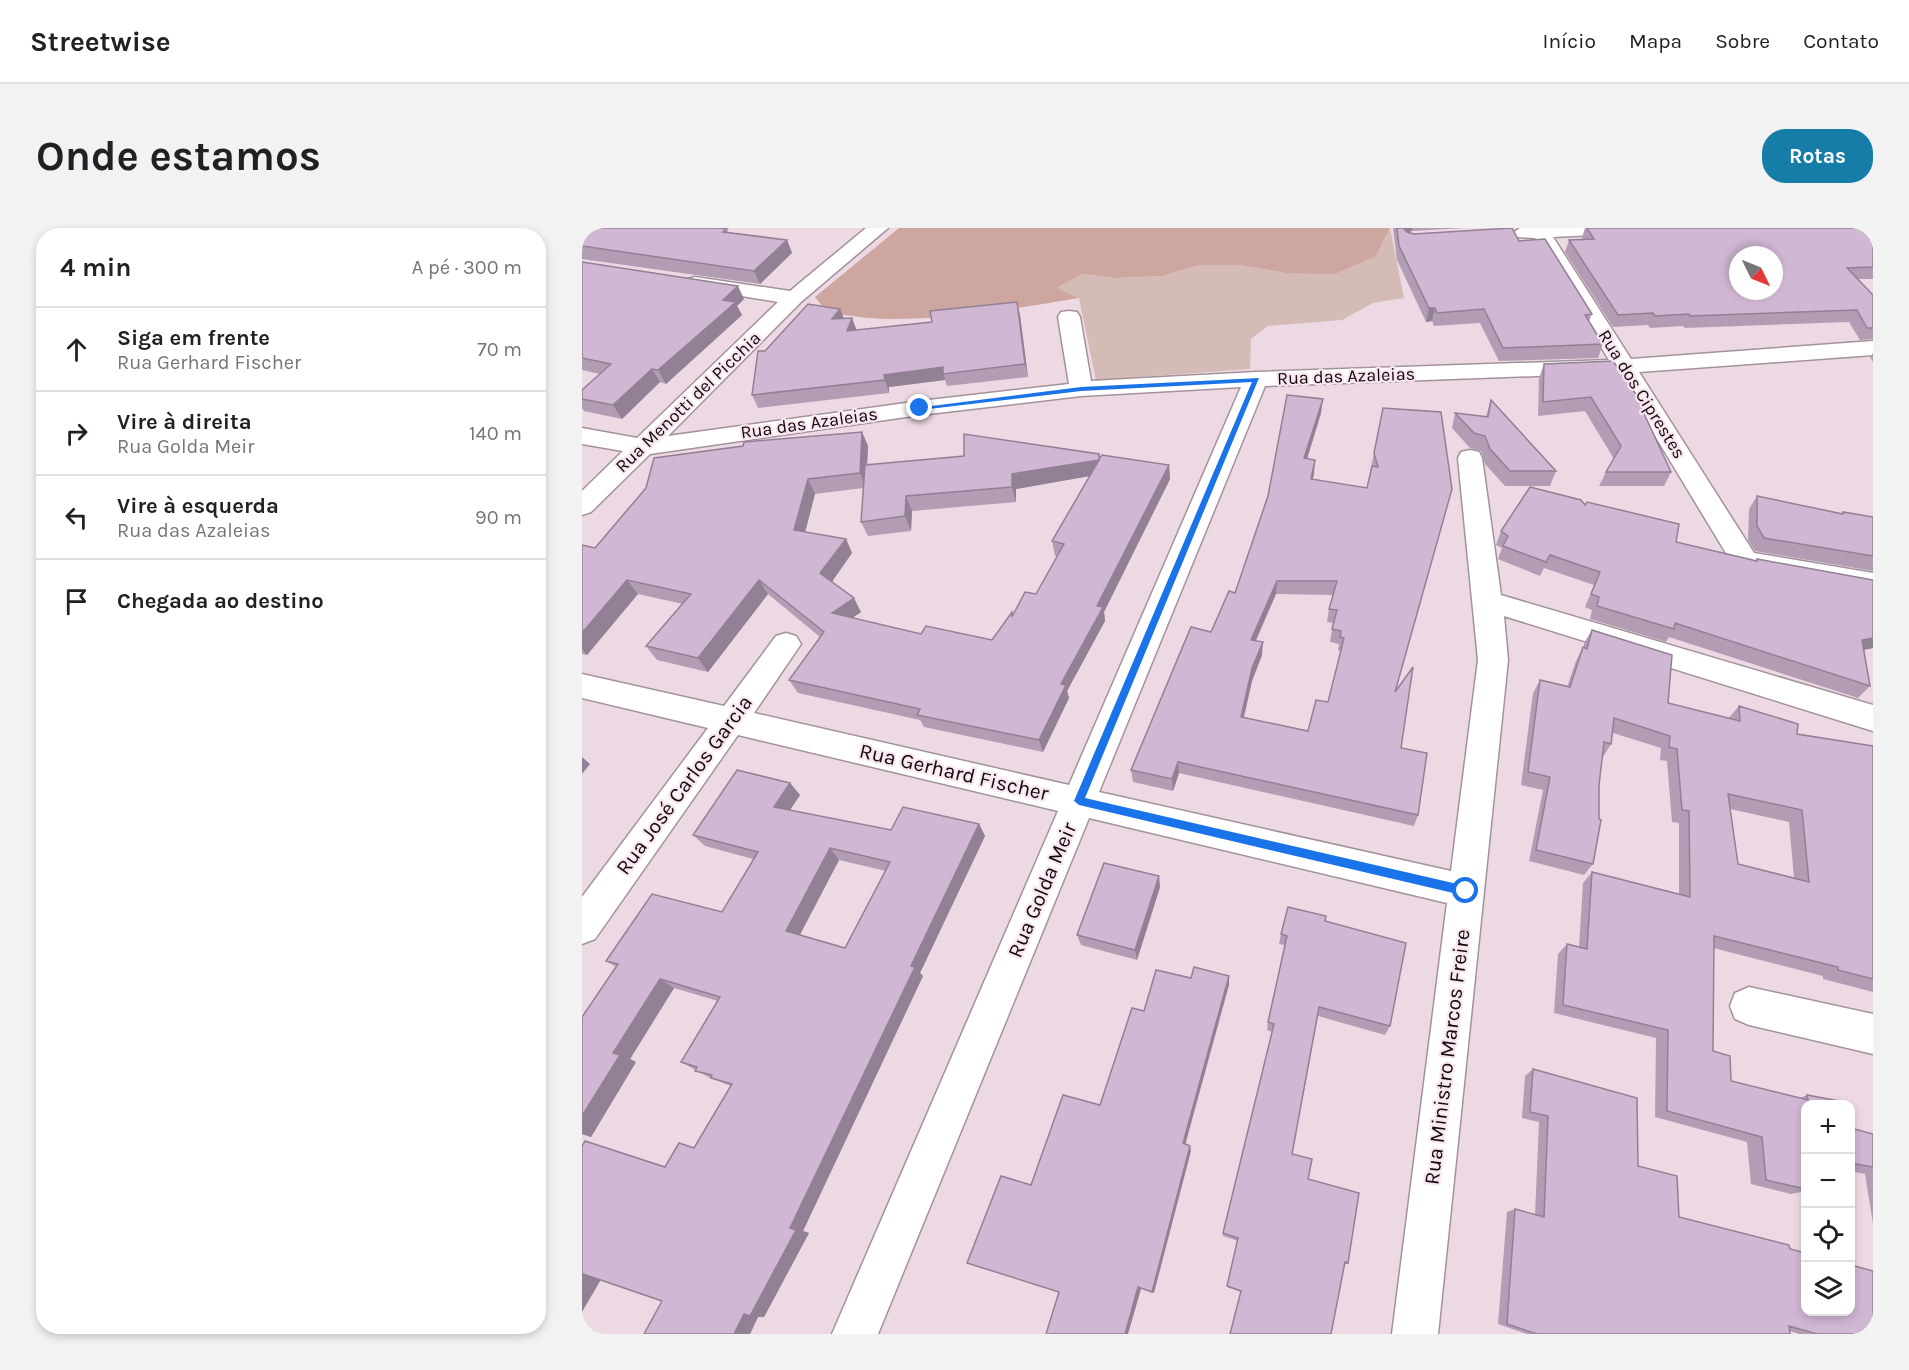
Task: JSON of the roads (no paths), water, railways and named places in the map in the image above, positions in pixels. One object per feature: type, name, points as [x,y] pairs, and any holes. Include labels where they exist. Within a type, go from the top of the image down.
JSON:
[{"type":"street","name":"Rua Menotti del Picchia","points":[[582,506],[794,298],[878,228]]},
{"type":"street","points":[[1506,234],[1540,230],[1614,228]]},
{"type":"street","name":"Rua dos Ciprestes","points":[[1540,230],[1745,561],[1873,583]]},
{"type":"street","points":[[676,280],[794,298]]},
{"type":"street","points":[[1069,317],[1081,389]]},
{"type":"street","name":"Rua das Azaleias","points":[[582,436],[642,447],[920,408],[1081,389],[1256,379],[1626,366],[1873,348]]},
{"type":"street","name":"Rua Golda Meir","points":[[855,1334],[1256,379]]},
{"type":"street","name":"Rua Ministro Marcos Freire","points":[[1415,1334],[1493,660],[1470,458]]},
{"type":"street","points":[[1488,601],[1873,718]]},
{"type":"street","name":"Rua José Carlos Garcia","points":[[582,927],[786,644]]},
{"type":"street","name":"Rua Gerhard Fischer","points":[[582,686],[1466,891]]},
{"type":"street","points":[[1749,1006],[1873,1034]]}]
